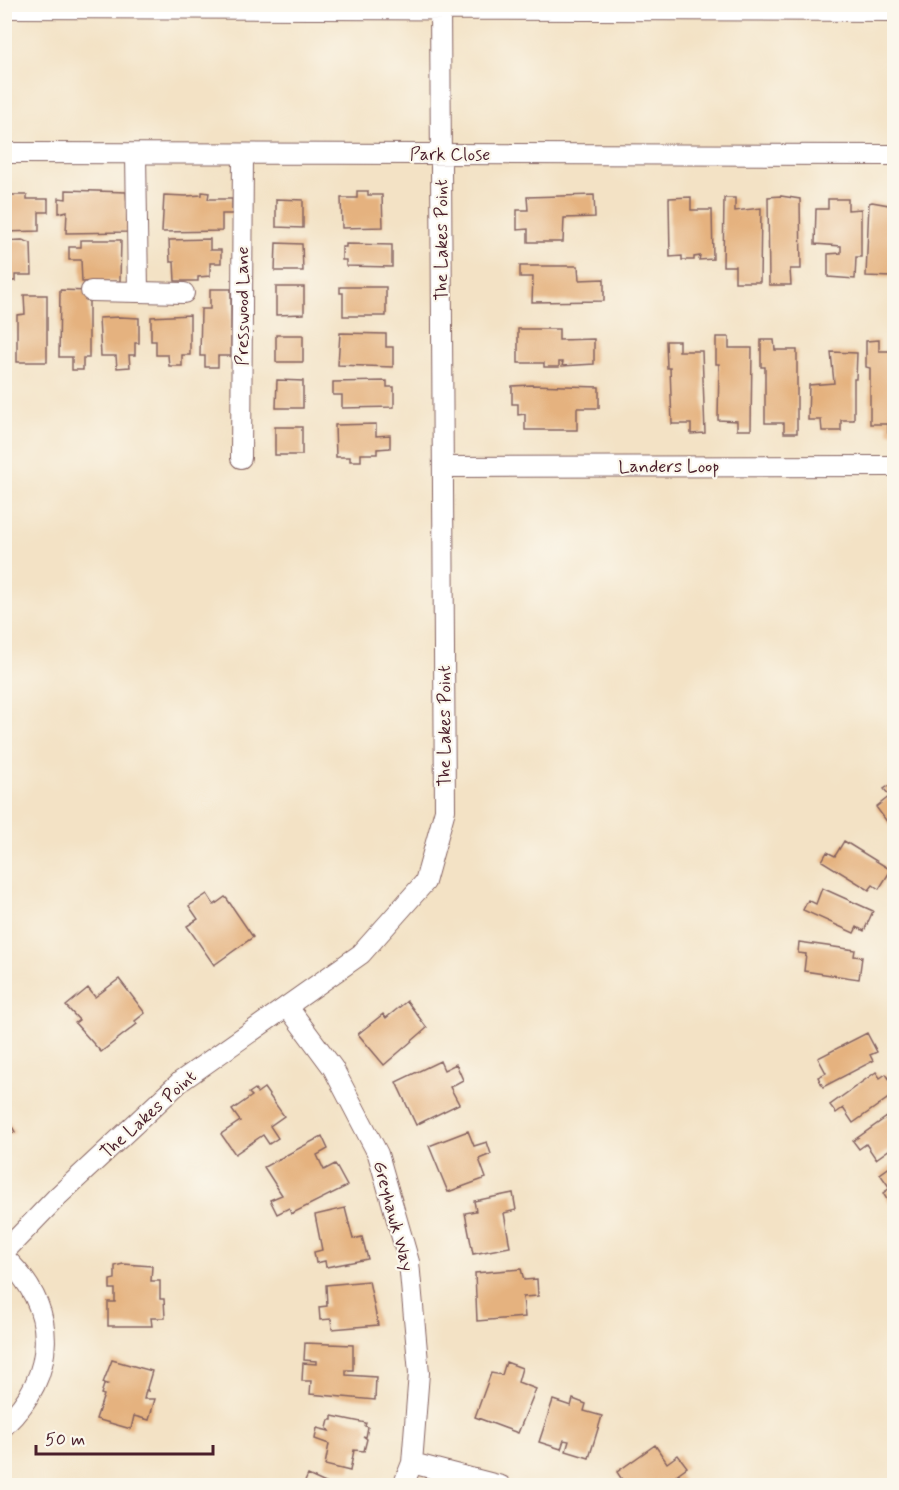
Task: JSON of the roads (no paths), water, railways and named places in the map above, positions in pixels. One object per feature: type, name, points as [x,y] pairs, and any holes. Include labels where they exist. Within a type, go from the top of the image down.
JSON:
[{"type":"street","points":[[4,8],[247,7],[894,11]]},
{"type":"street","name":"The Lakes Point","points":[[4,1252],[58,1196],[181,1081],[361,954],[425,882],[445,810],[440,8]]},
{"type":"street","name":"Park Close","points":[[4,153],[894,155]]},
{"type":"street","points":[[136,154],[138,292]]},
{"type":"street","name":"Presswood Lane","points":[[240,458],[243,154]]},
{"type":"street","points":[[91,291],[184,293]]},
{"type":"street","name":"Landers Loop","points":[[443,467],[894,465]]},
{"type":"street","name":"Greyhawk Way","points":[[287,1006],[333,1068],[378,1154],[409,1262],[419,1373],[412,1463],[403,1485]]},
{"type":"street","points":[[4,1257],[22,1274],[39,1305],[46,1340],[40,1376],[24,1407],[4,1426]]},
{"type":"street","points":[[412,1463],[501,1485]]}]
